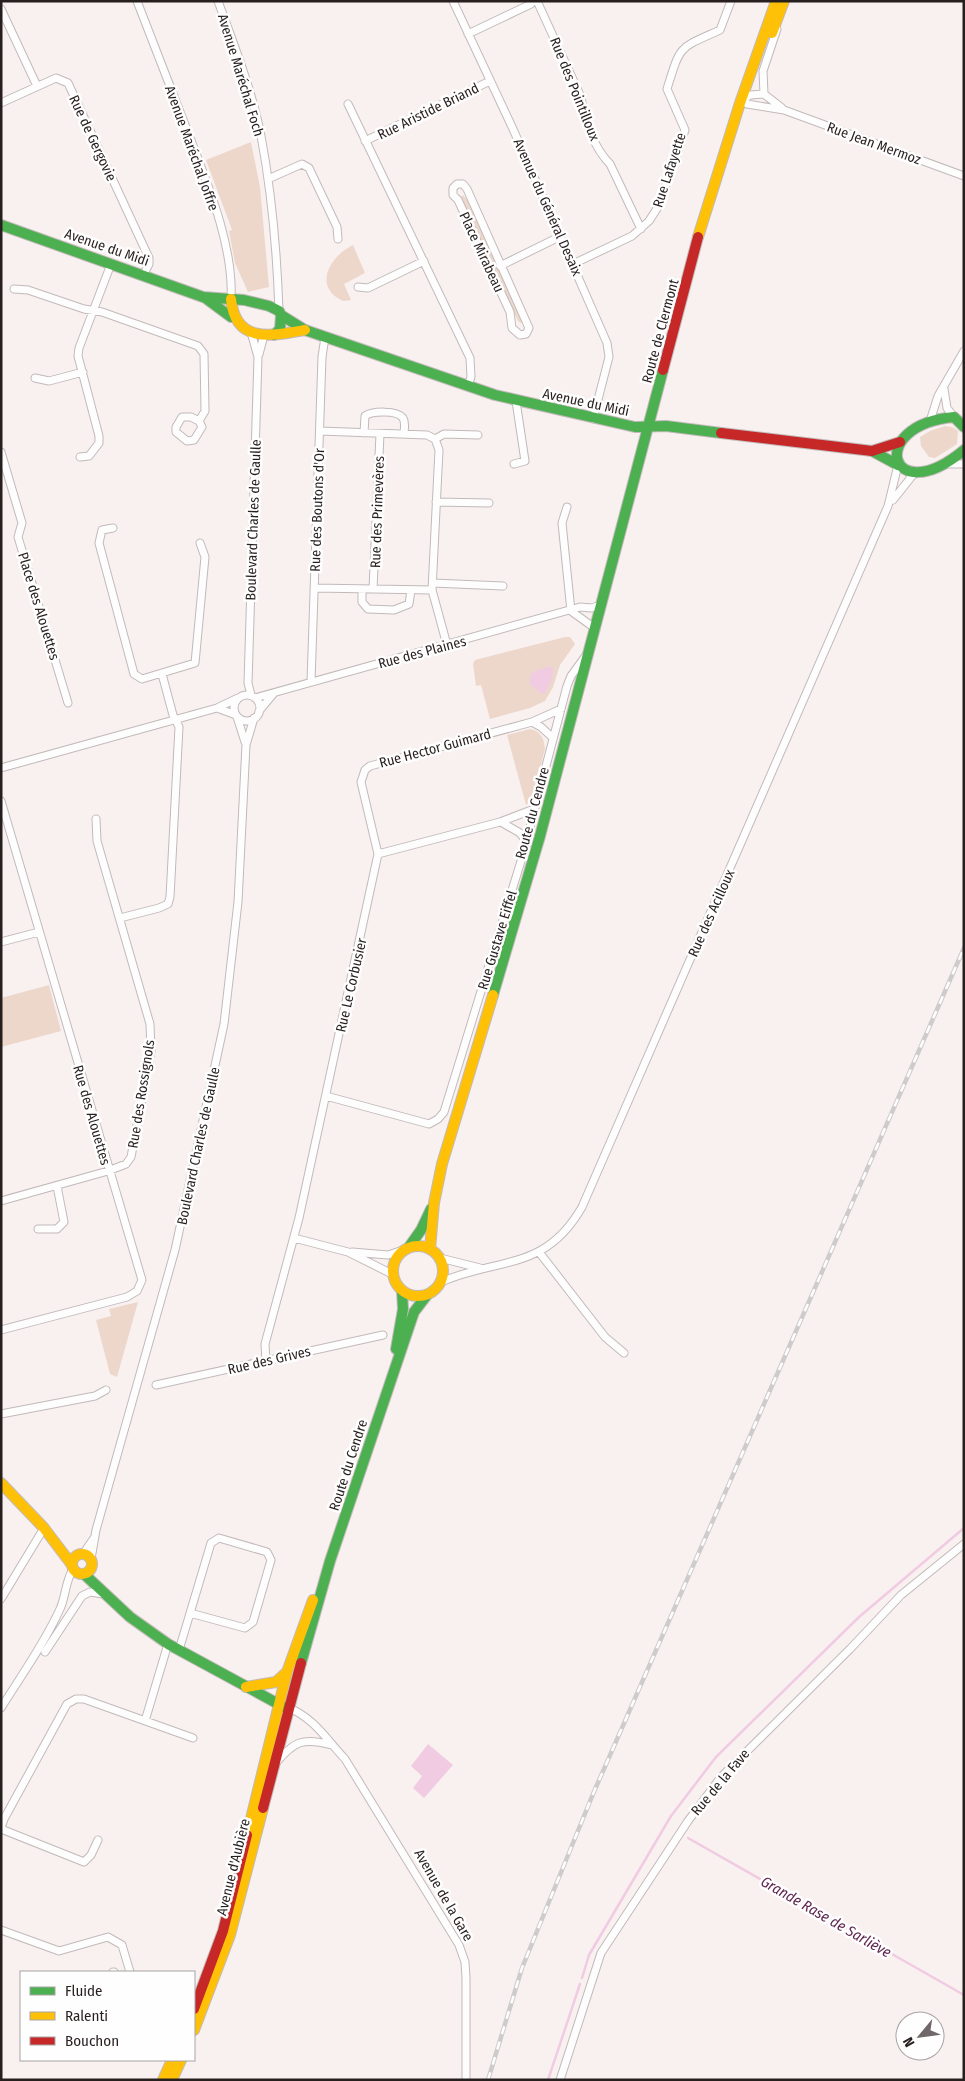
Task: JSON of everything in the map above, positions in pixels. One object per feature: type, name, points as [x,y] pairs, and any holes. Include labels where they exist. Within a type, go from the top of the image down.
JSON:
[{"type":"main road","name":"Route de Clermont","points":[[648,427],[697,241],[745,99],[780,4]]},
{"type":"main road","name":"Avenue du Midi","points":[[1,225],[144,274],[203,297],[231,317],[238,326],[251,332]]},
{"type":"main road","name":"Avenue du Midi","points":[[203,297],[231,299],[269,306],[304,330],[516,401],[593,419],[648,427],[666,426],[872,451],[906,470],[917,470]]},
{"type":"main road","points":[[231,299],[231,317]]},
{"type":"main road","points":[[269,335],[280,329],[280,313]]},
{"type":"main road","points":[[251,332],[269,335],[304,330]]},
{"type":"main road","points":[[930,421],[959,418],[964,427]]},
{"type":"main road","name":"Avenue du Midi","points":[[872,451],[900,442],[930,421]]},
{"type":"main road","name":"Route du Cendre","points":[[430,1248],[434,1203],[442,1164],[520,908],[596,629],[648,427]]},
{"type":"main road","points":[[898,465],[896,452],[900,442]]},
{"type":"main road","points":[[917,470],[943,464],[964,450]]},
{"type":"main road","name":"Route du Cendre","points":[[406,1248],[421,1230],[434,1203]]},
{"type":"main road","points":[[422,1246],[430,1248],[440,1258],[443,1268],[441,1282],[427,1294],[414,1296],[402,1291],[392,1274],[394,1261],[406,1248],[422,1246]]},
{"type":"main road","name":"Route du Cendre","points":[[391,1377],[403,1309],[402,1291]]},
{"type":"main road","name":"Route du Cendre","points":[[284,1707],[391,1377],[414,1312],[427,1294]]},
{"type":"main road","points":[[1,1482],[46,1530],[79,1574],[86,1562]]},
{"type":"main road","points":[[46,1530],[86,1562],[107,1596],[130,1617],[178,1650],[284,1707]]},
{"type":"main road","name":"Route du Cendre","points":[[284,1707],[287,1672],[307,1615],[330,1561]]},
{"type":"main road","points":[[72,1567],[86,1562]]},
{"type":"main road","points":[[246,1687],[276,1682],[287,1672]]},
{"type":"main road","name":"Avenue d'Aubière","points":[[196,2008],[237,1911],[274,1765],[284,1707]]},
{"type":"main road","name":"Avenue d'Aubière","points":[[196,2008],[226,1922],[284,1707]]},
{"type":"main road","points":[[163,2080],[172,2061]]},
{"type":"main road","points":[[172,2080],[181,2061]]},
{"type":"street","name":"Avenue Maréchal Joffre","points":[[137,1],[214,207],[232,276],[231,299]]},
{"type":"street","name":"Avenue Maréchal Foch","points":[[218,1],[249,92],[260,135],[268,179],[276,249],[280,313]]},
{"type":"street","name":"Avenue du Général Desaix","points":[[453,1],[605,335],[609,354],[593,419]]},
{"type":"street","points":[[468,34],[531,4],[532,1]]},
{"type":"street","name":"Rue des Pointilloux","points":[[537,1],[581,97],[583,114],[603,157],[610,164],[641,229]]},
{"type":"street","name":"Rue Lafayette","points":[[573,264],[632,236],[654,215],[685,130],[667,89],[679,53],[686,45],[720,30],[731,1]]},
{"type":"street","name":"Route de Clermont","points":[[764,94],[763,71],[776,34],[780,4]]},
{"type":"street","points":[[1,9],[37,86]]},
{"type":"street","name":"Rue de Gergovie","points":[[1,103],[56,78],[68,84],[149,258],[149,264],[144,274]]},
{"type":"street","name":"Rue Aristide Briand","points":[[365,142],[490,81]]},
{"type":"street","points":[[745,99],[764,94]]},
{"type":"street","name":"Rue Jean Mermoz","points":[[764,94],[784,110]]},
{"type":"street","name":"Rue Jean Mermoz","points":[[745,99],[784,110],[964,176]]},
{"type":"street","name":"Rue Aristide Briand","points":[[348,104],[470,358],[471,377],[468,386]]},
{"type":"street","points":[[268,179],[302,164],[309,168],[337,227],[338,239]]},
{"type":"street","name":"Place Mirabeau","points":[[457,184],[465,186],[500,266],[529,328],[528,332],[524,334],[512,328],[510,312],[458,200],[453,195],[453,188],[457,184]]},
{"type":"street","name":"Place Mirabeau","points":[[500,266],[561,236]]},
{"type":"street","points":[[358,288],[368,288],[424,261]]},
{"type":"street","points":[[80,457],[89,456],[99,443],[99,436],[78,356],[79,348],[111,264]]},
{"type":"street","points":[[14,288],[28,290],[102,312],[198,346],[204,354],[205,382],[205,411],[199,421]]},
{"type":"street","name":"Boulevard Charles de Gaulle","points":[[247,697],[258,357],[251,332]]},
{"type":"street","name":"Boulevard Charles de Gaulle","points":[[258,357],[269,335]]},
{"type":"street","name":"Rue des Boutons d'Or","points":[[311,682],[325,338]]},
{"type":"street","points":[[930,421],[938,396],[944,389],[964,351]]},
{"type":"street","points":[[36,378],[48,381],[83,372]]},
{"type":"street","points":[[944,389],[947,408],[959,418]]},
{"type":"street","points":[[514,464],[525,461],[516,401]]},
{"type":"street","points":[[364,433],[364,416],[370,413],[394,413],[402,416],[404,434]]},
{"type":"street","points":[[320,431],[427,435],[435,439],[439,450],[432,586],[447,645]]},
{"type":"street","name":"Rue des Primevères","points":[[373,589],[380,434]]},
{"type":"street","points":[[435,439],[444,434],[478,435]]},
{"type":"street","name":"Place des Alouettes","points":[[1,452],[22,524],[18,537],[68,703]]},
{"type":"street","points":[[943,464],[964,464]]},
{"type":"street","name":"Rue des Acilloux","points":[[441,1282],[458,1274],[510,1264],[538,1252],[564,1232],[582,1207],[888,506],[898,465]]},
{"type":"street","name":"Rue des Acilloux","points":[[888,506],[900,488],[917,470]]},
{"type":"street","points":[[436,502],[489,504]]},
{"type":"street","points":[[567,507],[562,522],[571,611],[596,629]]},
{"type":"street","points":[[113,528],[102,530],[99,542],[134,674],[142,679],[195,663],[197,658],[205,557],[200,543]]},
{"type":"street","points":[[314,588],[411,590],[432,586],[503,586]]},
{"type":"street","points":[[362,589],[362,602],[368,609],[394,610],[410,604],[411,590]]},
{"type":"street","name":"Rue des Plaines","points":[[1,768],[217,708],[247,697],[274,693],[580,607],[591,608],[602,605]]},
{"type":"street","name":"Rue Gustave Eiffel","points":[[326,1096],[429,1124],[438,1119],[444,1112],[526,841],[571,676],[590,650]]},
{"type":"street","points":[[120,918],[159,908],[168,904],[170,897],[179,727],[175,720],[162,674]]},
{"type":"street","points":[[217,708],[236,715],[243,720],[254,718],[274,693]]},
{"type":"street","points":[[236,715],[234,708],[247,697],[259,711]]},
{"type":"street","points":[[532,722],[561,709]]},
{"type":"street","name":"Boulevard Charles de Gaulle","points":[[236,715],[246,745]]},
{"type":"street","name":"Boulevard Charles de Gaulle","points":[[86,1562],[95,1538],[175,1250],[224,1024],[238,902],[246,745],[254,718]]},
{"type":"street","points":[[532,722],[553,738]]},
{"type":"street","name":"Rue Hector Guimard","points":[[378,854],[361,782],[365,770],[370,766],[532,722]]},
{"type":"street","name":"Rue des Alouettes","points":[[1,801],[108,1171],[140,1272],[140,1286],[127,1297],[1,1330]]},
{"type":"street","points":[[378,854],[500,822],[534,810]]},
{"type":"street","name":"Rue des Rossignols","points":[[1,1201],[108,1171],[126,1164],[131,1157],[151,1044],[150,1024],[97,842],[96,819]]},
{"type":"street","points":[[500,822],[512,827],[526,841]]},
{"type":"street","name":"Rue Le Corbusier","points":[[266,1360],[265,1344],[294,1238],[378,854]]},
{"type":"street","points":[[1,942],[39,932]]},
{"type":"street","points":[[38,1229],[57,1228],[64,1222],[57,1186]]},
{"type":"street","points":[[294,1238],[348,1252],[388,1256],[406,1248]]},
{"type":"street","points":[[348,1252],[392,1274]]},
{"type":"street","points":[[538,1252],[605,1337],[624,1353]]},
{"type":"street","name":"Rue des Acilloux","points":[[440,1258],[483,1268]]},
{"type":"street","name":"Rue des Grives","points":[[156,1385],[383,1335]]},
{"type":"street","points":[[1,1414],[94,1396],[106,1390]]},
{"type":"street","points":[[1,1599],[46,1530]]},
{"type":"street","points":[[178,1650],[211,1543],[219,1538],[267,1552],[272,1560],[253,1622],[245,1628],[190,1612]]},
{"type":"street","name":"Rue de la Fave","points":[[560,2080],[602,1953],[688,1821],[721,1777],[850,1649],[901,1594],[964,1544]]},
{"type":"street","points":[[1,1708],[48,1634],[64,1600],[72,1567]]},
{"type":"street","points":[[45,1652],[82,1596],[96,1592],[107,1596]]},
{"type":"street","points":[[144,1720],[168,1644]]},
{"type":"street","points":[[98,1840],[91,1855],[84,1862],[1,1828],[67,1704],[76,1699],[84,1698],[193,1738]]},
{"type":"street","name":"Avenue de la Gare","points":[[284,1707],[302,1714],[325,1734],[345,1759],[459,1945],[465,1962],[466,1978],[466,2080]]},
{"type":"street","points":[[274,1765],[288,1748],[300,1741],[315,1740],[332,1745]]},
{"type":"street","points":[[1,1930],[58,1951],[108,1936],[122,1945],[130,1971]]},
{"type":"shaded area","points":[[251,142],[260,187],[269,287],[248,292],[235,263],[229,231],[232,230],[206,160]]},
{"type":"shaded area","points":[[463,195],[468,201],[523,320],[521,323],[518,321],[460,199]]},
{"type":"shaded area","points":[[353,245],[365,273],[344,284],[351,300],[343,301],[328,288],[326,280],[328,272],[337,256]]},
{"type":"shaded area","points":[[945,426],[952,427],[958,431],[957,444],[935,458],[929,457],[921,446],[920,437]]},
{"type":"shaded area","points":[[570,637],[575,644],[560,665],[553,687],[545,701],[530,708],[490,719],[481,685],[476,686],[473,664],[475,660]]},
{"type":"shaded area","points":[[548,667],[553,668],[551,680],[545,693],[540,693],[530,684],[530,676],[534,671]]},
{"type":"shaded area","points":[[530,729],[537,731],[541,736],[545,749],[532,799],[526,805],[507,735]]},
{"type":"shaded area","points":[[49,985],[61,1031],[1,1047],[1,998]]},
{"type":"shaded area","points":[[138,1302],[117,1377],[110,1374],[96,1320],[111,1316],[109,1309]]},
{"type":"shaded area","points":[[428,1744],[453,1765],[424,1798],[413,1788],[422,1776],[411,1766]]},
{"type":"waterway","points":[[582,1978],[589,1955],[671,1816],[716,1757],[859,1617],[964,1528]]},
{"type":"waterway","name":"Grande Rase de Sarliève","points":[[688,1838],[964,1995]]},
{"type":"waterway","points":[[548,2080],[580,1984]]},
{"type":"railway","points":[[488,2080],[522,1968],[593,1794],[964,948]]},
{"type":"traffic: fast","points":[[1,225],[203,297],[244,300],[269,306],[279,311],[281,315],[280,329],[274,335]]},
{"type":"traffic: fast","points":[[204,297],[231,317]]},
{"type":"traffic: fast","points":[[281,315],[305,330],[495,395],[635,427],[666,426],[721,433]]},
{"type":"traffic: fast","points":[[493,995],[540,836],[663,370]]},
{"type":"traffic: fast","points":[[964,427],[954,417],[926,423],[907,434],[898,447],[898,460],[904,469],[918,472],[938,467],[964,450]]},
{"type":"traffic: fast","points":[[872,451],[898,465]]},
{"type":"traffic: fast","points":[[409,1247],[421,1230],[431,1209]]},
{"type":"traffic: fast","points":[[396,1349],[403,1309],[402,1291]]},
{"type":"traffic: fast","points":[[301,1663],[330,1561],[414,1312],[427,1295]]},
{"type":"traffic: fast","points":[[84,1574],[130,1617],[168,1644],[284,1707]]},
{"type":"traffic: slow","points":[[698,237],[740,103],[776,1]]},
{"type":"traffic: slow","points":[[772,33],[784,1]]},
{"type":"traffic: slow","points":[[231,299],[239,324],[247,330],[257,334],[268,335],[305,330]]},
{"type":"traffic: slow","points":[[430,1249],[434,1203],[442,1164],[493,995]]},
{"type":"traffic: slow","points":[[413,1246],[423,1246],[436,1253],[443,1266],[443,1271],[443,1276],[436,1289],[423,1296],[413,1296],[404,1292],[397,1285],[393,1276],[393,1266],[397,1257],[404,1250],[413,1246]]},
{"type":"traffic: slow","points":[[1,1483],[44,1528],[72,1565]]},
{"type":"traffic: slow","points":[[82,1554],[89,1557],[92,1564],[89,1571],[82,1574],[75,1571],[72,1564],[75,1557],[82,1554]]},
{"type":"traffic: slow","points":[[247,1835],[287,1672],[313,1600]]},
{"type":"traffic: slow","points":[[246,1687],[276,1682],[287,1672]]},
{"type":"traffic: slow","points":[[195,2027],[230,1935],[263,1808]]},
{"type":"traffic: slow","points":[[163,2080],[172,2061]]},
{"type":"traffic: slow","points":[[172,2080],[181,2061]]},
{"type":"traffic: jam","points":[[663,370],[698,237]]},
{"type":"traffic: jam","points":[[721,433],[872,451],[900,442]]},
{"type":"traffic: jam","points":[[263,1808],[301,1663]]},
{"type":"traffic: jam","points":[[195,2006],[223,1931],[247,1835]]}]
